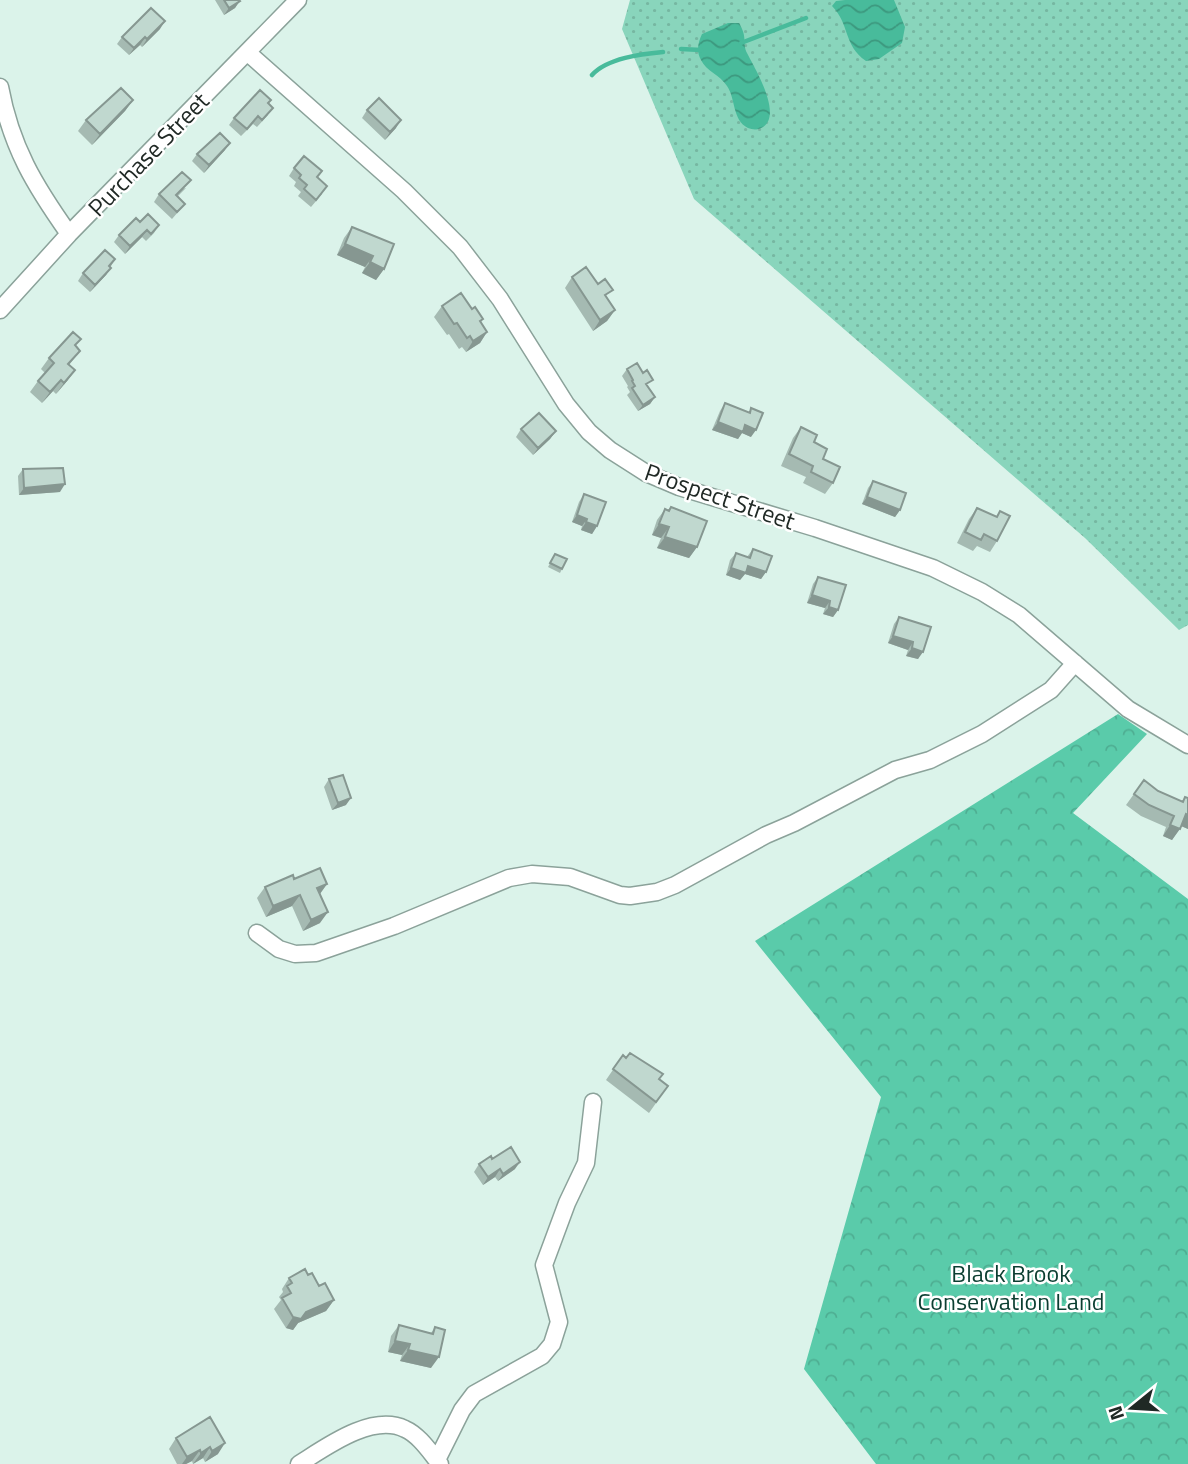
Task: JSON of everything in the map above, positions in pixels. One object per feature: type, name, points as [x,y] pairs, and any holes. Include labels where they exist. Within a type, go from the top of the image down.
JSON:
[{"type":"street","name":"Purchase Street","points":[[0,310],[69,234],[298,0]]},
{"type":"street","name":"Prospect Street","points":[[247,52],[404,191],[460,247],[500,299],[566,404],[589,432],[610,450],[646,473],[679,487],[815,528],[933,568],[1006,605],[1128,709],[1188,744]]},
{"type":"street","points":[[0,87],[27,172],[69,234]]},
{"type":"street","points":[[257,933],[279,949],[295,954],[316,953],[394,926],[509,878],[532,874],[570,877],[620,895],[657,892],[676,885],[766,835],[794,824],[895,771],[930,760],[982,734],[1051,690],[1075,663]]},
{"type":"street","points":[[299,1464],[340,1438],[379,1426],[405,1429],[415,1436],[438,1462],[456,1421],[474,1394],[542,1356],[552,1344],[559,1322],[544,1265],[567,1203],[586,1163],[593,1101]]},
{"type":"shaded area","points":[[630,0],[1188,0],[1188,625],[1179,630],[1085,538],[694,199],[622,29]]},
{"type":"green space","name":"Black Brook Conservation Land","points":[[1118,714],[1147,734],[1073,813],[1188,899],[1188,1464],[876,1464],[804,1369],[881,1097],[755,941]]},
{"type":"water","points":[[894,0],[905,27],[902,43],[879,59],[866,61],[854,48],[842,20],[832,6],[836,1]]},
{"type":"water","points":[[728,23],[739,23],[742,28],[746,49],[769,102],[768,121],[760,129],[750,129],[739,120],[727,86],[699,57],[698,47],[702,34]]},
{"type":"building","points":[[224,0],[239,0],[240,1],[229,8]]},
{"type":"building","points":[[151,8],[165,21],[134,48],[122,37]]},
{"type":"building","points":[[121,88],[133,100],[100,134],[86,120]]},
{"type":"building","points":[[260,90],[271,100],[268,103],[273,108],[262,120],[258,116],[247,129],[234,118]]},
{"type":"building","points":[[379,98],[401,120],[390,132],[367,110]]},
{"type":"building","points":[[220,133],[230,143],[209,165],[197,154]]},
{"type":"building","points":[[304,156],[322,171],[317,177],[327,186],[316,200],[304,189],[307,185],[299,178],[301,175],[294,168]]},
{"type":"building","points":[[182,172],[191,180],[176,195],[185,204],[177,212],[159,194]]},
{"type":"building","points":[[148,214],[159,225],[151,234],[147,230],[130,246],[119,235],[136,218],[140,222]]},
{"type":"building","points":[[352,227],[394,244],[384,269],[370,262],[373,256],[345,244]]},
{"type":"building","points":[[105,250],[115,259],[109,266],[111,268],[95,285],[83,273]]},
{"type":"building","points":[[586,267],[598,284],[605,279],[613,290],[605,295],[615,310],[600,320],[572,277]]},
{"type":"building","points":[[461,293],[483,319],[480,321],[487,332],[473,341],[470,336],[467,338],[457,323],[454,324],[442,306]]},
{"type":"building","points":[[73,332],[81,339],[75,345],[80,351],[68,364],[75,370],[64,383],[61,380],[50,392],[38,381],[54,363],[49,358]]},
{"type":"building","points":[[637,363],[643,373],[647,370],[653,380],[646,384],[655,397],[643,405],[632,388],[635,386],[627,369]]},
{"type":"building","points":[[725,403],[750,413],[751,408],[763,413],[756,430],[745,425],[743,432],[718,422]]},
{"type":"building","points":[[539,413],[556,431],[538,448],[521,429]]},
{"type":"building","points":[[801,427],[817,435],[814,442],[827,449],[823,459],[840,467],[833,483],[811,472],[813,466],[789,454]]},
{"type":"building","points":[[63,468],[65,484],[24,488],[23,469]]},
{"type":"building","points":[[873,481],[906,493],[900,510],[867,497]]},
{"type":"building","points":[[584,494],[606,502],[597,526],[577,515]]},
{"type":"building","points":[[671,507],[707,521],[697,547],[665,537],[669,527],[659,524],[665,509],[669,511]]},
{"type":"building","points":[[977,508],[997,517],[1000,511],[1010,516],[997,541],[984,534],[981,540],[965,532]]},
{"type":"building","points":[[753,549],[772,556],[766,572],[748,566],[746,573],[731,568],[736,553],[750,558]]},
{"type":"building","points":[[555,554],[567,559],[562,569],[550,563]]},
{"type":"building","points":[[818,577],[846,585],[838,610],[829,607],[830,601],[812,595]]},
{"type":"building","points":[[899,617],[931,627],[923,652],[912,648],[913,642],[893,636]]},
{"type":"building","points":[[343,775],[351,798],[338,803],[329,779]]},
{"type":"building","points":[[1144,780],[1158,791],[1183,802],[1185,797],[1188,798],[1188,815],[1186,814],[1180,829],[1170,825],[1174,816],[1149,805],[1134,794]]},
{"type":"building","points":[[320,868],[327,884],[317,888],[328,912],[311,920],[300,895],[273,906],[265,887],[293,875],[294,879]]},
{"type":"building","points":[[630,1053],[663,1074],[659,1079],[668,1086],[656,1102],[613,1069],[623,1055],[626,1058]]},
{"type":"building","points":[[511,1147],[520,1162],[503,1174],[500,1169],[488,1177],[479,1164]]},
{"type":"building","points":[[305,1269],[308,1275],[312,1273],[319,1286],[325,1283],[334,1300],[306,1312],[301,1319],[293,1317],[282,1298],[291,1293],[287,1286],[292,1283],[289,1278]]},
{"type":"building","points":[[399,1325],[433,1334],[435,1327],[445,1330],[439,1357],[408,1350],[410,1344],[395,1341]]},
{"type":"building","points":[[210,1417],[225,1443],[212,1451],[210,1447],[187,1457],[176,1438]]},
{"type":"waterway","points":[[741,43],[806,18]]},
{"type":"waterway","points":[[681,49],[701,50]]},
{"type":"waterway","points":[[592,75],[598,69],[616,61],[663,52]]}]
